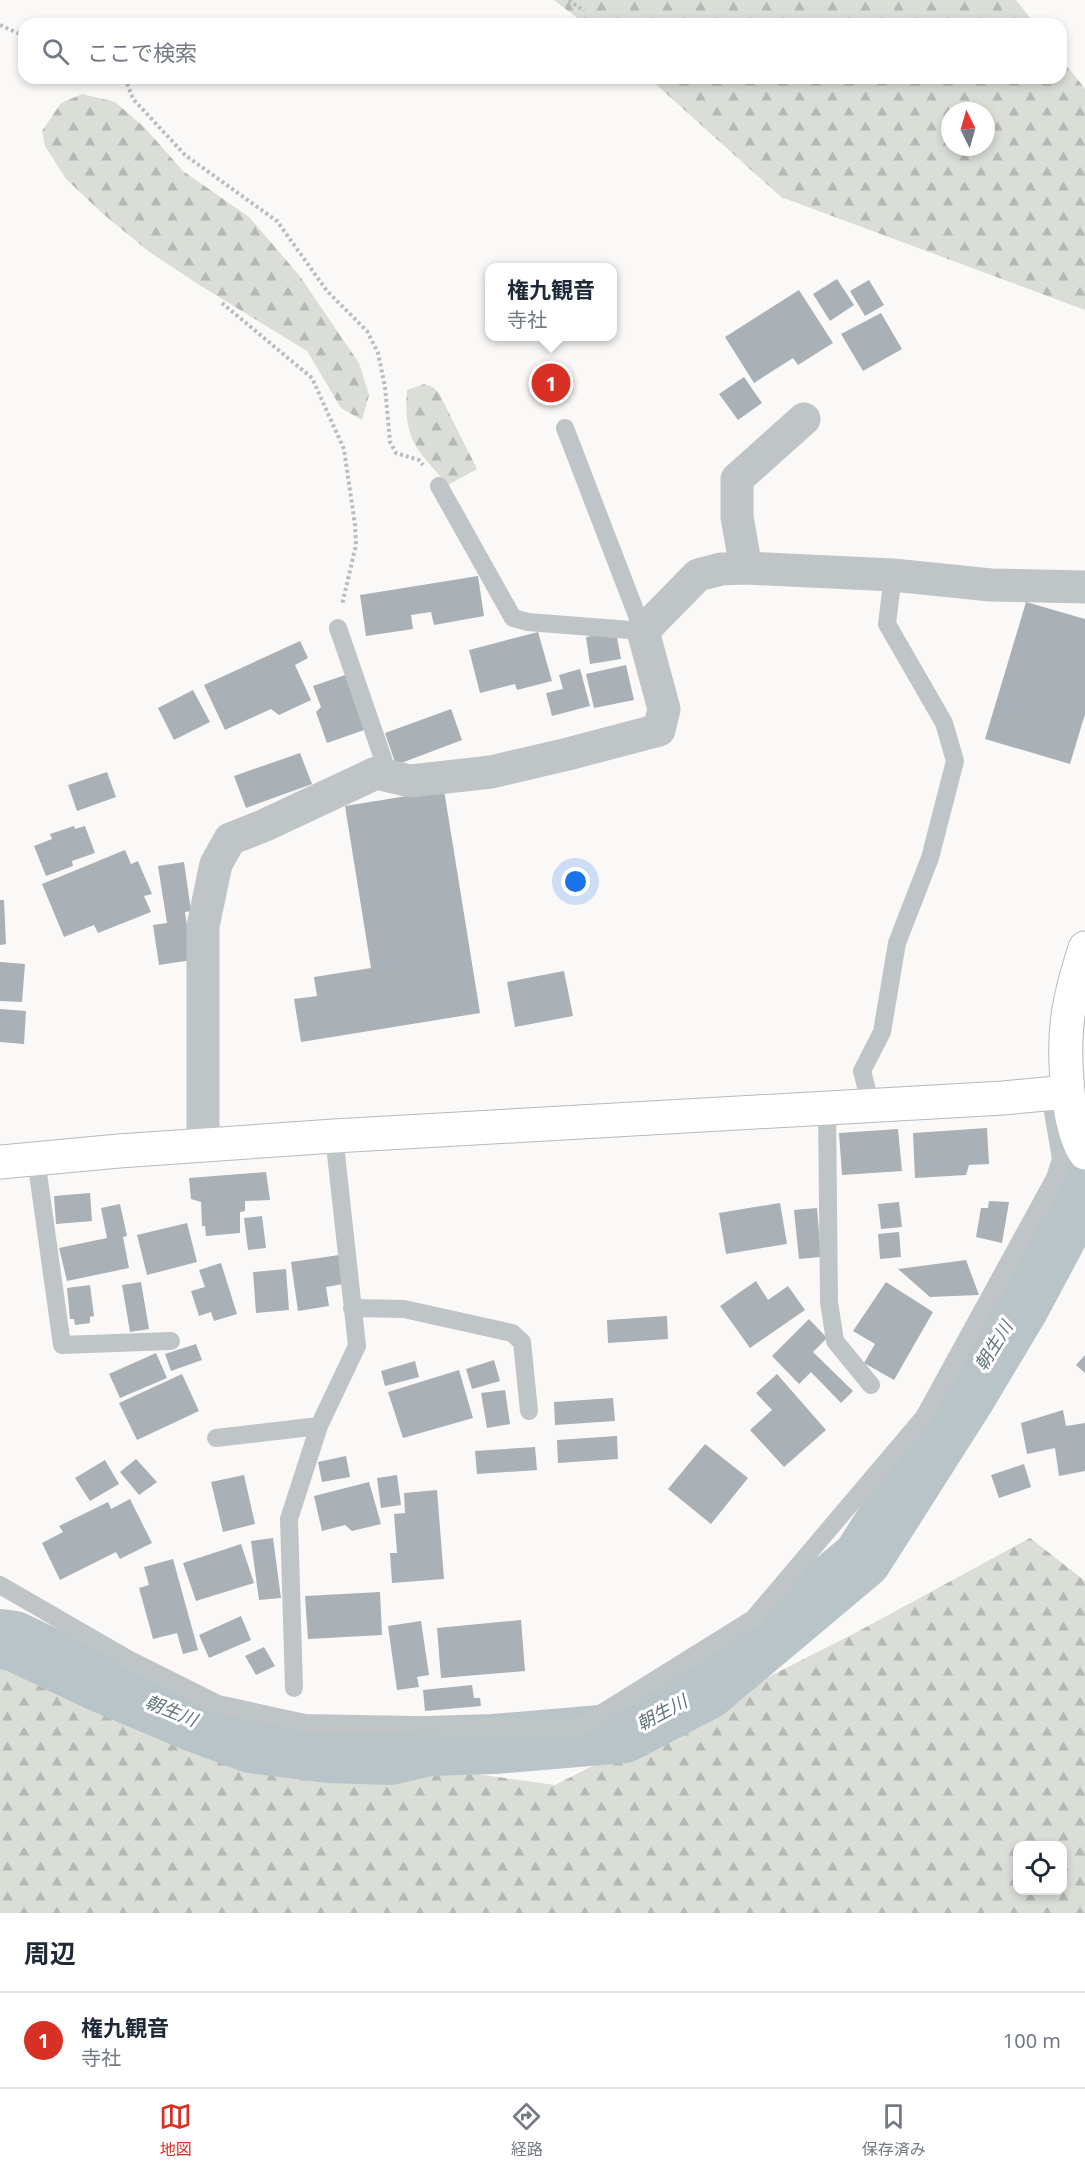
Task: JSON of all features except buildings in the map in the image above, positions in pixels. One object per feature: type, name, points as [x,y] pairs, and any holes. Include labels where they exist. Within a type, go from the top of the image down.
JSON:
[{"type":"street","points":[[746,568],[737,517],[737,479],[804,419]]},
{"type":"street","points":[[203,1145],[203,926],[216,864],[230,839],[376,773],[410,781],[491,772],[659,730],[664,709],[643,631],[698,575],[722,569],[746,568],[893,575],[991,585],[1085,586]]},
{"type":"street","points":[[1082,1149],[1058,1093],[1068,1016],[1085,948]]},
{"type":"street","points":[[0,1162],[334,1136],[871,1106],[1058,1093]]},
{"type":"lane","points":[[439,486],[513,618],[528,622],[643,631],[565,428]]},
{"type":"lane","points":[[871,1106],[862,1071],[882,1032],[897,943],[930,858],[955,761],[944,723],[887,624],[893,575]]},
{"type":"lane","points":[[338,628],[389,776]]},
{"type":"lane","points":[[0,1585],[128,1659],[218,1704],[305,1724],[578,1728],[753,1619],[924,1417],[1055,1178],[1061,1159],[1058,1093]]},
{"type":"lane","points":[[827,1108],[829,1302],[835,1341],[871,1385]]},
{"type":"lane","points":[[294,1688],[288,1519],[320,1426],[357,1346],[334,1136]]},
{"type":"lane","points":[[36,1159],[62,1345],[171,1341]]},
{"type":"lane","points":[[352,1308],[404,1309],[512,1333],[522,1342],[529,1411]]},
{"type":"lane","points":[[216,1438],[320,1426]]},
{"type":"path","points":[[569,0],[584,11]]},
{"type":"path","points":[[0,25],[18,33]]},
{"type":"path","points":[[127,84],[133,99],[185,155],[277,221],[327,291],[367,331],[378,353],[385,387],[390,442],[396,453],[419,460],[439,486]]},
{"type":"path","points":[[222,303],[312,378],[344,449],[356,545],[338,628]]},
{"type":"green space","points":[[554,0],[1016,0],[1030,18],[577,18]]},
{"type":"green space","points":[[1067,66],[1085,89],[1085,310],[781,197],[656,84],[1067,84]]},
{"type":"green space","points":[[82,94],[115,102],[145,128],[183,171],[249,217],[299,275],[359,363],[369,395],[362,420],[341,408],[307,351],[148,251],[66,179],[45,146],[42,131],[61,103]]},
{"type":"green space","points":[[424,384],[433,387],[439,393],[477,469],[448,485],[420,453],[407,421],[407,390]]},
{"type":"green space","points":[[1030,1538],[1085,1581],[1085,1913],[0,1913],[0,1646],[171,1731],[555,1785],[857,1632]]},
{"type":"waterway","name":"朝生川","points":[[0,1639],[14,1641],[100,1682],[251,1743],[329,1753],[390,1755],[429,1746],[494,1744],[624,1733],[706,1690],[862,1559],[965,1397],[1020,1305],[1085,1183]]},
{"type":"place","name":"権九観音","points":[[551,383]]}]
